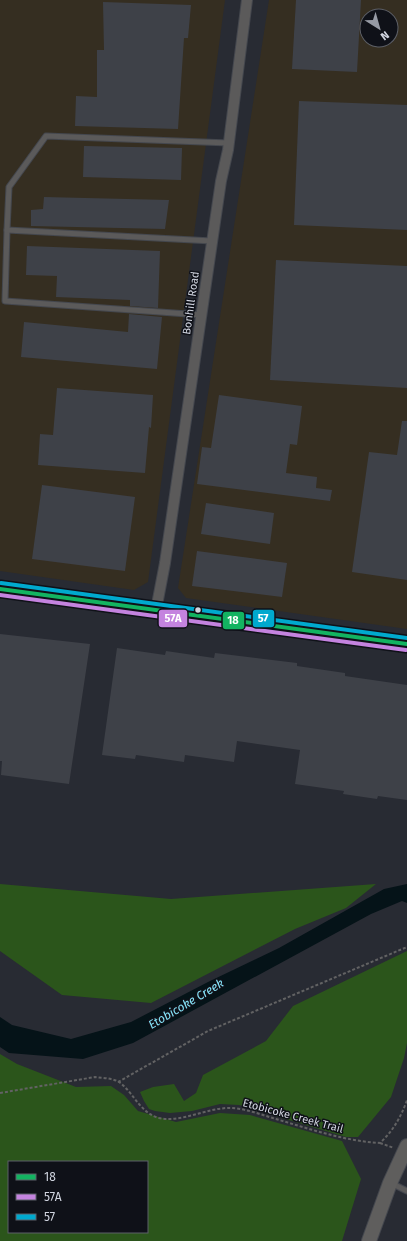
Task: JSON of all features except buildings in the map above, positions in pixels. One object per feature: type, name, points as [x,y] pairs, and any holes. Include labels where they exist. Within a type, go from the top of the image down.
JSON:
[{"type":"street","name":"Bonhill Road","points":[[156,610],[165,563],[221,181],[229,143],[247,0]]},
{"type":"street","points":[[0,589],[407,644]]},
{"type":"street","points":[[369,1241],[390,1183],[407,1146]]},
{"type":"lane","points":[[202,315],[5,302],[9,187],[46,136],[229,143]]},
{"type":"lane","points":[[7,230],[212,241]]},
{"type":"lane","points":[[390,1183],[407,1191]]},
{"type":"path","points":[[0,1093],[95,1077],[107,1078],[118,1082],[208,1031],[407,947]]},
{"type":"path","name":"Etobicoke Creek Trail","points":[[118,1082],[129,1092],[141,1108],[149,1114],[159,1118],[169,1118],[231,1108],[249,1111],[338,1137],[380,1143],[390,1134],[401,1116],[407,1100]]},
{"type":"shaded area","points":[[0,0],[225,0],[148,582],[134,590],[0,571]]},
{"type":"shaded area","points":[[269,0],[407,0],[407,629],[186,598],[178,588]]},
{"type":"green space","points":[[0,884],[171,899],[376,884],[346,908],[295,929],[151,1003],[62,995],[0,951]]},
{"type":"green space","points":[[407,951],[407,1043],[404,1058],[391,1097],[358,1137],[346,1137],[239,1105],[220,1104],[192,1111],[170,1113],[149,1109],[144,1101],[140,1092],[153,1087],[174,1084],[184,1101],[196,1093],[203,1075],[266,1041],[293,1006]]},
{"type":"green space","points":[[0,1054],[17,1064],[76,1087],[111,1086],[124,1095],[138,1111],[176,1122],[220,1113],[250,1115],[342,1141],[361,1179],[342,1241],[0,1241]]},
{"type":"water","name":"Etobicoke Creek","points":[[407,884],[407,903],[402,901],[371,914],[133,1043],[83,1059],[9,1053],[0,1047],[0,1017],[12,1025],[71,1039],[131,1022],[208,982],[279,948],[384,889]]},
{"type":"transit line","name":"57","points":[[1,583],[407,638]]},
{"type":"transit line","name":"18","points":[[0,589],[407,644]]},
{"type":"transit line","name":"57A","points":[[0,595],[406,650]]}]
